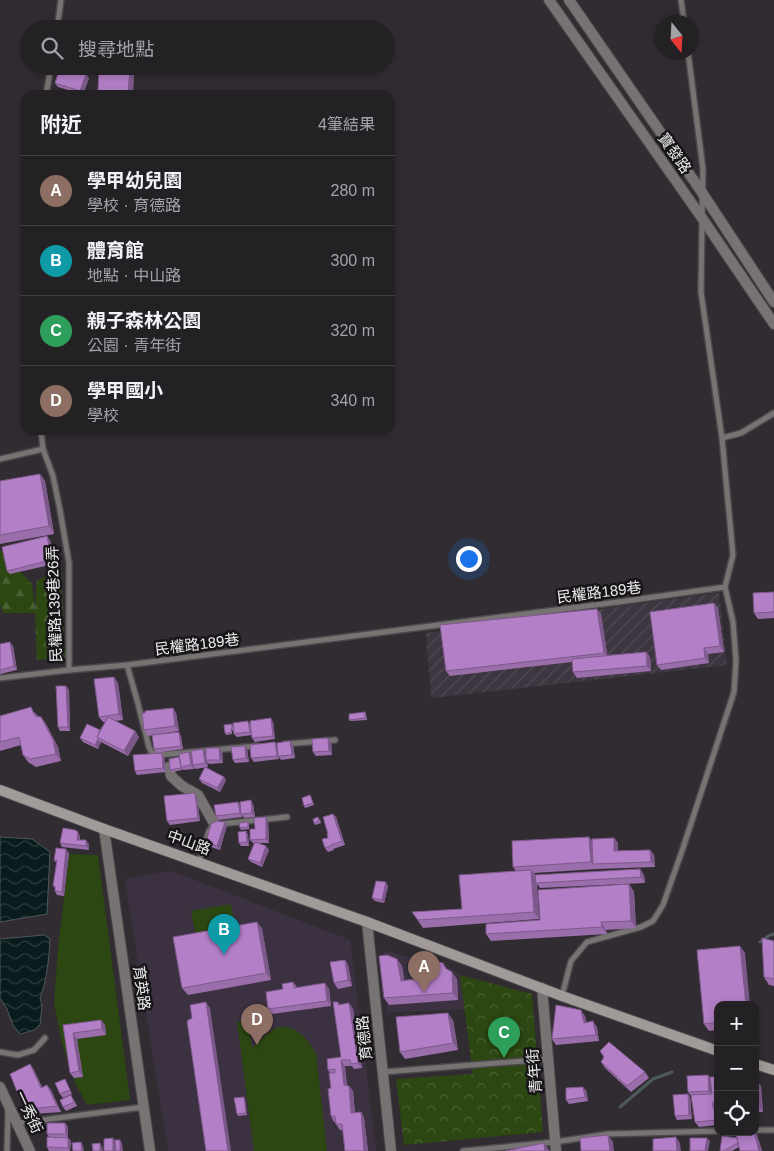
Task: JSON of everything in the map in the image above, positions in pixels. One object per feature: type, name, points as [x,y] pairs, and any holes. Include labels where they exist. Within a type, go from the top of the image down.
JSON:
[{"type":"main road","name":"中山路","points":[[0,790],[367,922],[562,996],[714,1050]]},
{"type":"main road","points":[[759,1065],[774,1070]]},
{"type":"street","name":"寶發路","points":[[549,0],[774,324]]},
{"type":"street","name":"寶發路","points":[[569,0],[702,191],[774,302]]},
{"type":"street","points":[[169,767],[171,776],[182,786],[198,795],[215,825]]},
{"type":"street","name":"育英路","points":[[104,829],[150,1151]]},
{"type":"street","name":"育德路","points":[[367,922],[391,1151]]},
{"type":"street","name":"青年街","points":[[542,988],[556,1147]]},
{"type":"street","name":"一秀街","points":[[0,1087],[30,1151]]},
{"type":"lane","points":[[58,20],[61,0]]},
{"type":"lane","points":[[681,0],[683,15]]},
{"type":"lane","points":[[562,996],[571,961],[587,942],[641,927],[654,921],[663,905],[683,848],[734,692],[736,661],[733,622],[725,587],[733,555],[722,438],[701,292],[703,169],[689,60]]},
{"type":"lane","points":[[47,90],[49,75]]},
{"type":"lane","points":[[722,438],[740,433],[774,413]]},
{"type":"lane","name":"民權路139巷26弄","points":[[42,435],[43,449],[53,476],[69,563],[69,670]]},
{"type":"lane","points":[[0,459],[43,449]]},
{"type":"lane","name":"民權路189巷","points":[[0,678],[127,665],[725,587]]},
{"type":"lane","points":[[127,665],[152,753],[159,755],[262,746]]},
{"type":"lane","points":[[280,744],[335,740]]},
{"type":"lane","points":[[199,862],[209,831],[215,825],[287,817]]},
{"type":"lane","points":[[0,1052],[18,1055],[34,1050],[45,1038]]},
{"type":"lane","points":[[383,1072],[548,1058]]},
{"type":"lane","points":[[8,1102],[8,1151]]},
{"type":"lane","points":[[18,1123],[144,1107]]},
{"type":"lane","points":[[759,1130],[774,1130]]},
{"type":"lane","points":[[463,1151],[556,1147],[608,1134],[714,1131]]},
{"type":"lane","points":[[654,1133],[656,1142]]},
{"type":"shaded area","points":[[719,593],[727,665],[431,698],[426,633]]},
{"type":"shaded area","points":[[172,871],[350,940],[376,1151],[168,1151],[125,879]]},
{"type":"shaded area","points":[[382,950],[451,968],[460,975],[464,1009],[387,1013]]},
{"type":"green space","points":[[0,550],[32,584],[35,609],[37,580],[61,571],[65,657],[37,660],[35,613],[3,613],[0,603]]},
{"type":"green space","points":[[69,854],[98,855],[130,1100],[87,1105],[75,1083],[62,1043],[54,1003]]},
{"type":"green space","points":[[231,904],[235,927],[195,933],[191,911]]},
{"type":"green space","points":[[460,975],[532,994],[543,1132],[404,1145],[396,1079],[473,1074]]},
{"type":"green space","points":[[247,1020],[252,1047],[274,1029],[287,1027],[299,1032],[316,1053],[327,1151],[254,1151],[237,1022]]},
{"type":"water","points":[[0,837],[32,839],[50,852],[47,914],[0,922]]},
{"type":"water","points":[[44,935],[50,939],[46,976],[40,998],[42,1005],[40,1025],[34,1030],[20,1034],[13,1025],[7,1009],[0,998],[0,939]]},
{"type":"building","points":[[58,75],[86,75],[80,90],[55,83]]},
{"type":"building","points":[[99,75],[129,75],[128,90],[98,90]]},
{"type":"building","points":[[40,474],[49,526],[0,535],[0,481]]},
{"type":"building","points":[[47,536],[50,550],[45,551],[47,561],[7,571],[2,547]]},
{"type":"building","points":[[774,592],[774,612],[754,613],[753,593]]},
{"type":"building","points":[[714,603],[720,646],[704,648],[705,658],[657,665],[650,612]]},
{"type":"building","points":[[597,609],[604,653],[446,671],[440,625]]},
{"type":"building","points":[[10,642],[14,666],[0,670],[0,644]]},
{"type":"building","points":[[646,652],[647,666],[573,672],[572,659]]},
{"type":"building","points":[[114,677],[119,714],[99,717],[94,679]]},
{"type":"building","points":[[56,686],[66,686],[68,727],[58,727]]},
{"type":"building","points":[[31,707],[35,716],[41,717],[53,740],[56,754],[30,759],[23,755],[19,737],[0,742],[0,716]]},
{"type":"building","points":[[173,708],[175,726],[144,730],[142,713]]},
{"type":"building","points":[[365,712],[365,718],[349,720],[349,714]]},
{"type":"building","points":[[108,717],[135,731],[124,751],[97,737]]},
{"type":"building","points":[[271,718],[273,736],[252,738],[250,721]]},
{"type":"building","points":[[248,721],[250,732],[234,734],[233,723]]},
{"type":"building","points":[[87,724],[100,730],[95,745],[80,738]]},
{"type":"building","points":[[232,724],[231,733],[225,733],[224,725]]},
{"type":"building","points":[[179,732],[181,746],[154,749],[152,735]]},
{"type":"building","points":[[328,738],[329,751],[313,752],[312,739]]},
{"type":"building","points":[[290,741],[292,755],[278,756],[277,743]]},
{"type":"building","points":[[275,742],[277,756],[251,758],[250,745]]},
{"type":"building","points":[[245,746],[246,758],[233,760],[231,747]]},
{"type":"building","points":[[206,748],[219,748],[220,760],[206,760]]},
{"type":"building","points":[[203,749],[205,763],[193,765],[191,751]]},
{"type":"building","points":[[189,752],[191,765],[181,767],[179,754]]},
{"type":"building","points":[[162,753],[163,768],[135,771],[133,755]]},
{"type":"building","points":[[179,757],[181,768],[170,770],[169,759]]},
{"type":"building","points":[[205,767],[224,777],[217,788],[199,779]]},
{"type":"building","points":[[195,793],[198,818],[167,821],[164,796]]},
{"type":"building","points":[[310,795],[313,803],[304,806],[302,798]]},
{"type":"building","points":[[251,800],[252,813],[241,814],[240,802]]},
{"type":"building","points":[[238,802],[240,813],[216,816],[214,805]]},
{"type":"building","points":[[333,814],[342,841],[325,848],[322,839],[328,838],[328,834],[323,817]]},
{"type":"building","points":[[266,817],[266,839],[250,840],[250,829],[255,829],[254,818]]},
{"type":"building","points":[[318,817],[319,821],[314,823],[313,819]]},
{"type":"building","points":[[217,821],[225,822],[217,846],[206,842],[211,824]]},
{"type":"building","points":[[248,822],[248,827],[240,828],[239,823]]},
{"type":"building","points":[[63,828],[78,832],[77,840],[86,840],[86,846],[60,843]]},
{"type":"building","points":[[246,831],[247,842],[239,843],[238,832]]},
{"type":"building","points":[[589,837],[591,862],[513,867],[512,841]]},
{"type":"building","points":[[614,838],[614,851],[650,850],[651,862],[593,864],[592,839]]},
{"type":"building","points":[[255,842],[266,846],[260,863],[248,859]]},
{"type":"building","points":[[56,848],[66,849],[62,892],[55,891],[55,886],[53,886],[57,860],[54,860]]},
{"type":"building","points":[[640,869],[641,877],[536,883],[535,875]]},
{"type":"building","points":[[531,870],[534,912],[418,920],[412,912],[462,909],[459,875]]},
{"type":"building","points":[[376,881],[386,882],[382,900],[372,898]]},
{"type":"building","points":[[629,884],[631,921],[601,922],[602,927],[486,934],[486,924],[540,920],[538,890]]},
{"type":"building","points":[[257,922],[266,973],[182,988],[173,937]]},
{"type":"building","points":[[762,938],[774,941],[774,979],[764,977]]},
{"type":"building","points":[[740,946],[746,1001],[714,1001],[714,1023],[704,1024],[697,950]]},
{"type":"building","points":[[387,955],[397,959],[401,981],[416,979],[414,972],[408,969],[411,964],[416,965],[418,959],[429,964],[434,961],[443,963],[445,968],[452,972],[453,993],[384,998],[379,956]]},
{"type":"building","points":[[345,960],[348,980],[334,983],[330,962]]},
{"type":"building","points":[[293,982],[294,988],[325,983],[327,1001],[268,1009],[266,992],[283,989],[282,984]]},
{"type":"building","points":[[206,1002],[228,1151],[206,1151],[187,1021],[192,1018],[190,1005]]},
{"type":"building","points":[[333,1002],[338,1002],[338,1005],[349,1003],[358,1063],[351,1064],[350,1060],[341,1060],[344,1085],[349,1086],[351,1113],[361,1112],[364,1151],[345,1151],[342,1124],[336,1124],[335,1116],[331,1116],[328,1089],[331,1088],[329,1073],[335,1073],[335,1069],[328,1070],[327,1059],[341,1057]]},
{"type":"building","points":[[556,1005],[581,1010],[584,1023],[593,1021],[596,1035],[552,1039]]},
{"type":"building","points":[[448,1013],[453,1043],[400,1052],[396,1017]]},
{"type":"building","points":[[101,1020],[102,1029],[73,1033],[79,1071],[70,1073],[63,1025]]},
{"type":"building","points":[[609,1042],[645,1072],[627,1086],[601,1062],[604,1057],[600,1051]]},
{"type":"building","points":[[30,1064],[41,1088],[47,1085],[57,1106],[30,1109],[24,1098],[20,1099],[10,1074]]},
{"type":"building","points":[[708,1075],[709,1091],[688,1092],[687,1076]]},
{"type":"building","points":[[710,1077],[714,1077],[714,1102],[712,1103],[714,1120],[695,1122],[691,1095],[712,1094]]},
{"type":"building","points":[[65,1079],[70,1090],[60,1094],[55,1083]]},
{"type":"building","points":[[583,1087],[585,1097],[566,1100],[566,1088]]},
{"type":"building","points":[[688,1094],[689,1115],[675,1116],[673,1095]]},
{"type":"building","points":[[71,1095],[74,1102],[63,1107],[60,1100]]},
{"type":"building","points":[[244,1097],[246,1113],[237,1114],[234,1098]]},
{"type":"building","points":[[47,1123],[65,1123],[66,1134],[47,1134]]},
{"type":"building","points":[[608,1135],[610,1151],[581,1151],[580,1138]]},
{"type":"building","points":[[722,1136],[737,1138],[738,1143],[720,1151]]},
{"type":"building","points":[[736,1136],[755,1136],[759,1151],[740,1151]]},
{"type":"building","points":[[47,1137],[68,1138],[68,1148],[47,1147]]},
{"type":"building","points":[[676,1137],[677,1151],[653,1151],[653,1139]]},
{"type":"building","points":[[113,1138],[113,1151],[104,1151],[104,1139]]},
{"type":"building","points":[[690,1138],[707,1138],[705,1151],[690,1151]]},
{"type":"building","points":[[115,1140],[120,1140],[120,1151],[116,1151]]},
{"type":"building","points":[[81,1142],[82,1151],[73,1151],[72,1143]]},
{"type":"building","points":[[100,1143],[100,1151],[93,1151],[92,1144]]},
{"type":"building","points":[[544,1143],[545,1151],[505,1151]]},
{"type":"waterway","points":[[760,942],[774,934]]},
{"type":"waterway","points":[[620,1107],[653,1079],[672,1072]]},
{"type":"place","name":"體育館","points":[[224,955]]},
{"type":"place","name":"學甲幼兒園","points":[[424,992]]},
{"type":"place","name":"學甲國小","points":[[257,1045]]},
{"type":"place","name":"親子森林公園","points":[[504,1058]]}]
